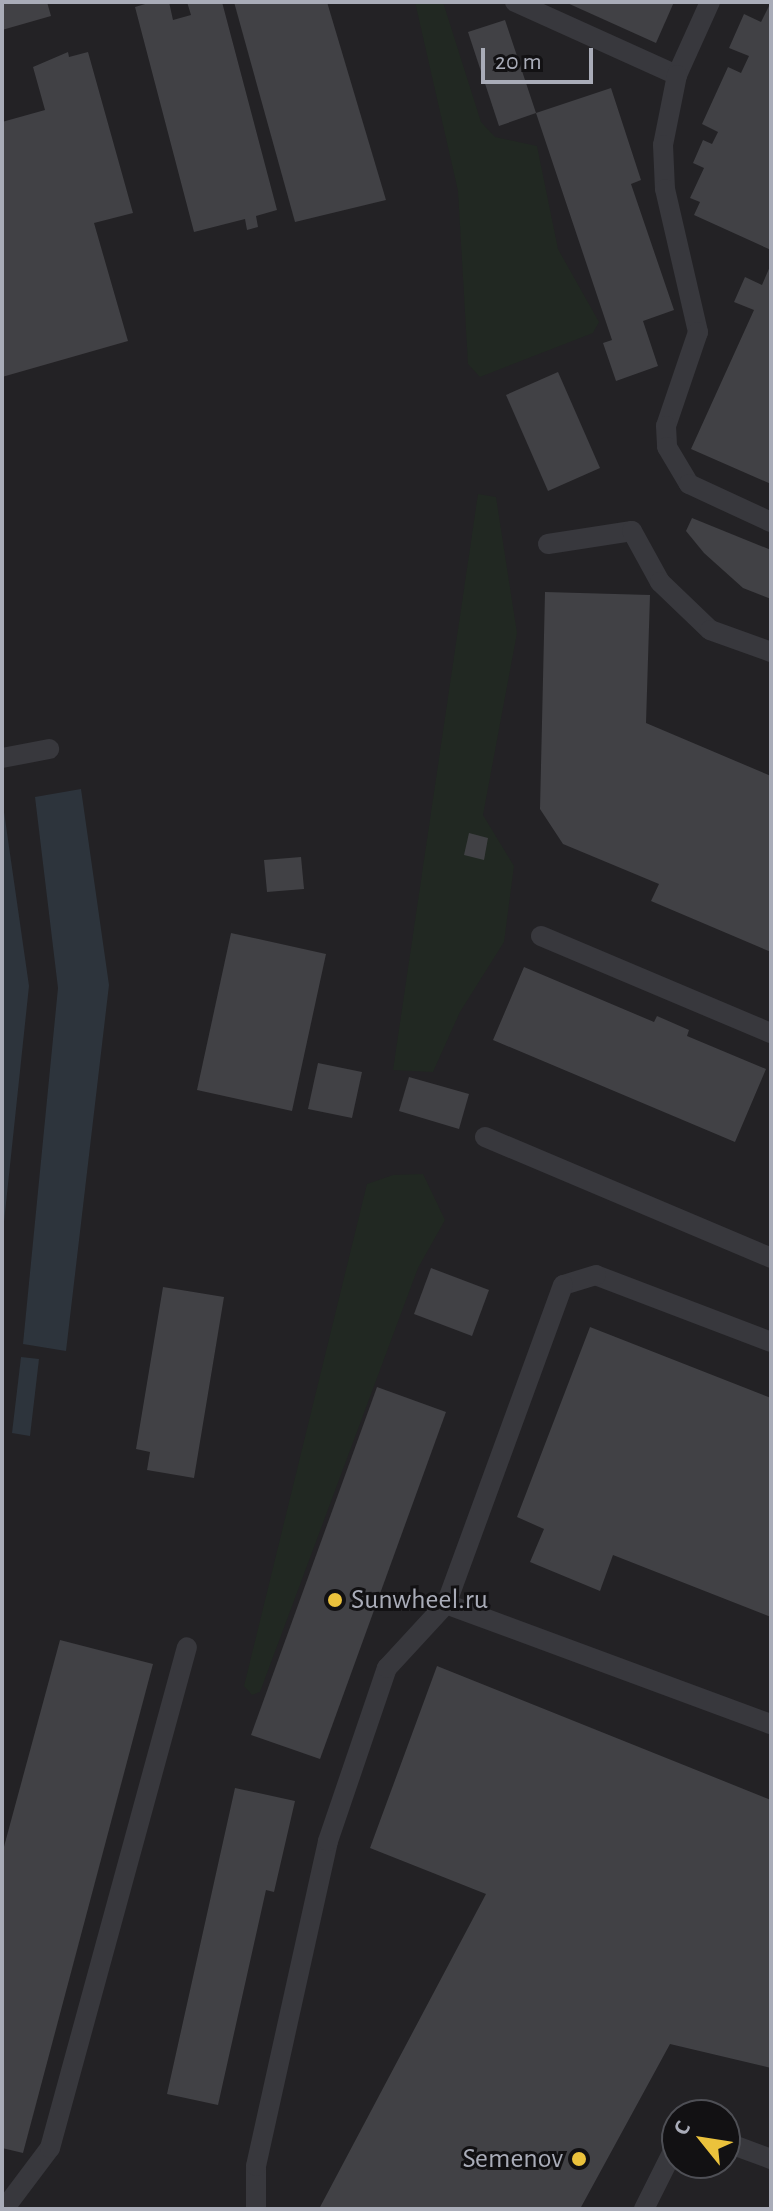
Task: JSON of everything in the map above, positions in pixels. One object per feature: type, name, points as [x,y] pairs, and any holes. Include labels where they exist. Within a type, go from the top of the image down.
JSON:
[{"type":"lane","points":[[515,2],[677,75]]},
{"type":"lane","points":[[710,2],[677,75],[662,167],[698,332],[666,426],[667,447],[689,484],[771,522]]},
{"type":"lane","points":[[548,544],[632,531],[660,582],[710,630],[771,652]]},
{"type":"lane","points":[[2,758],[49,749]]},
{"type":"lane","points":[[541,936],[771,1033]]},
{"type":"lane","points":[[485,1137],[771,1258]]},
{"type":"lane","points":[[256,2209],[256,2166],[328,1841],[387,1668],[446,1604],[563,1285],[596,1275],[771,1342]]},
{"type":"lane","points":[[446,1604],[771,1724]]},
{"type":"lane","points":[[4,2209],[50,2148],[187,1647]]},
{"type":"lane","points":[[741,2148],[771,2159]]},
{"type":"lane","points":[[644,2209],[661,2175]]},
{"type":"shaded area","points":[[2,2],[771,2],[771,2209],[2,2209]]},
{"type":"shaded area","points":[[415,2],[443,2],[481,122],[495,137],[537,146],[558,249],[599,322],[593,333],[480,377],[468,364],[458,191]]},
{"type":"shaded area","points":[[478,494],[496,497],[517,633],[483,815],[514,866],[504,942],[460,1012],[433,1072],[393,1070]]},
{"type":"shaded area","points":[[81,789],[109,985],[66,1351],[23,1344],[58,988],[35,797]]},
{"type":"shaded area","points":[[2,798],[29,986],[2,1241]]},
{"type":"shaded area","points":[[423,1174],[445,1220],[418,1268],[260,1692],[252,1695],[244,1686],[367,1184],[393,1175]]},
{"type":"shaded area","points":[[21,1357],[39,1359],[30,1436],[12,1433]]},
{"type":"building","points":[[2,2],[47,2],[51,16],[2,30]]},
{"type":"building","points":[[152,2],[169,2],[173,20],[191,15],[187,2],[222,2],[277,210],[256,216],[258,227],[247,230],[245,219],[194,232],[135,7]]},
{"type":"building","points":[[234,2],[327,2],[386,200],[295,222]]},
{"type":"building","points":[[565,2],[674,2],[656,43]]},
{"type":"building","points":[[771,2],[771,250],[694,215],[700,202],[690,198],[704,168],[693,163],[703,140],[712,144],[718,132],[702,124],[728,67],[741,73],[749,56],[729,48],[744,14],[761,22]]},
{"type":"building","points":[[505,20],[536,113],[499,126],[468,32]]},
{"type":"building","points":[[68,52],[69,57],[88,52],[133,213],[94,223],[128,341],[2,377],[2,122],[45,110],[33,67]]},
{"type":"building","points":[[611,88],[641,180],[631,184],[674,310],[643,321],[658,366],[616,381],[603,343],[612,340],[536,113]]},
{"type":"building","points":[[771,264],[771,484],[691,449],[754,310],[734,302],[745,277],[762,285]]},
{"type":"building","points":[[558,372],[600,468],[548,491],[506,395]]},
{"type":"building","points":[[692,518],[771,550],[771,599],[743,588],[704,553],[686,531]]},
{"type":"building","points":[[545,592],[650,595],[646,723],[771,776],[771,952],[651,901],[659,884],[563,844],[540,809]]},
{"type":"building","points":[[469,833],[488,838],[484,860],[464,855]]},
{"type":"building","points":[[301,857],[304,889],[267,892],[264,860]]},
{"type":"building","points":[[231,933],[326,954],[292,1111],[197,1090]]},
{"type":"building","points":[[524,967],[654,1022],[657,1016],[689,1030],[687,1036],[766,1069],[735,1142],[493,1040]]},
{"type":"building","points":[[318,1063],[362,1072],[352,1118],[308,1109]]},
{"type":"building","points":[[409,1077],[469,1094],[459,1129],[399,1111]]},
{"type":"building","points":[[431,1268],[489,1290],[472,1336],[414,1314]]},
{"type":"building","points":[[163,1287],[224,1297],[194,1478],[147,1470],[150,1452],[136,1449]]},
{"type":"building","points":[[590,1327],[771,1398],[771,1617],[613,1555],[600,1591],[530,1562],[544,1529],[517,1517]]},
{"type":"building","points":[[377,1387],[446,1412],[320,1759],[251,1735]]},
{"type":"building","points":[[60,1640],[153,1664],[23,2153],[2,2148],[2,1854]]},
{"type":"building","points":[[437,1666],[771,1800],[771,2068],[670,2044],[580,2209],[319,2209],[486,1894],[370,1848]]},
{"type":"building","points":[[235,1788],[295,1801],[274,1892],[266,1890],[218,2105],[167,2094]]},
{"type":"place","name":"Sunwheel.ru","points":[[335,1600]]},
{"type":"place","name":"Semenov","points":[[579,2159]]}]
